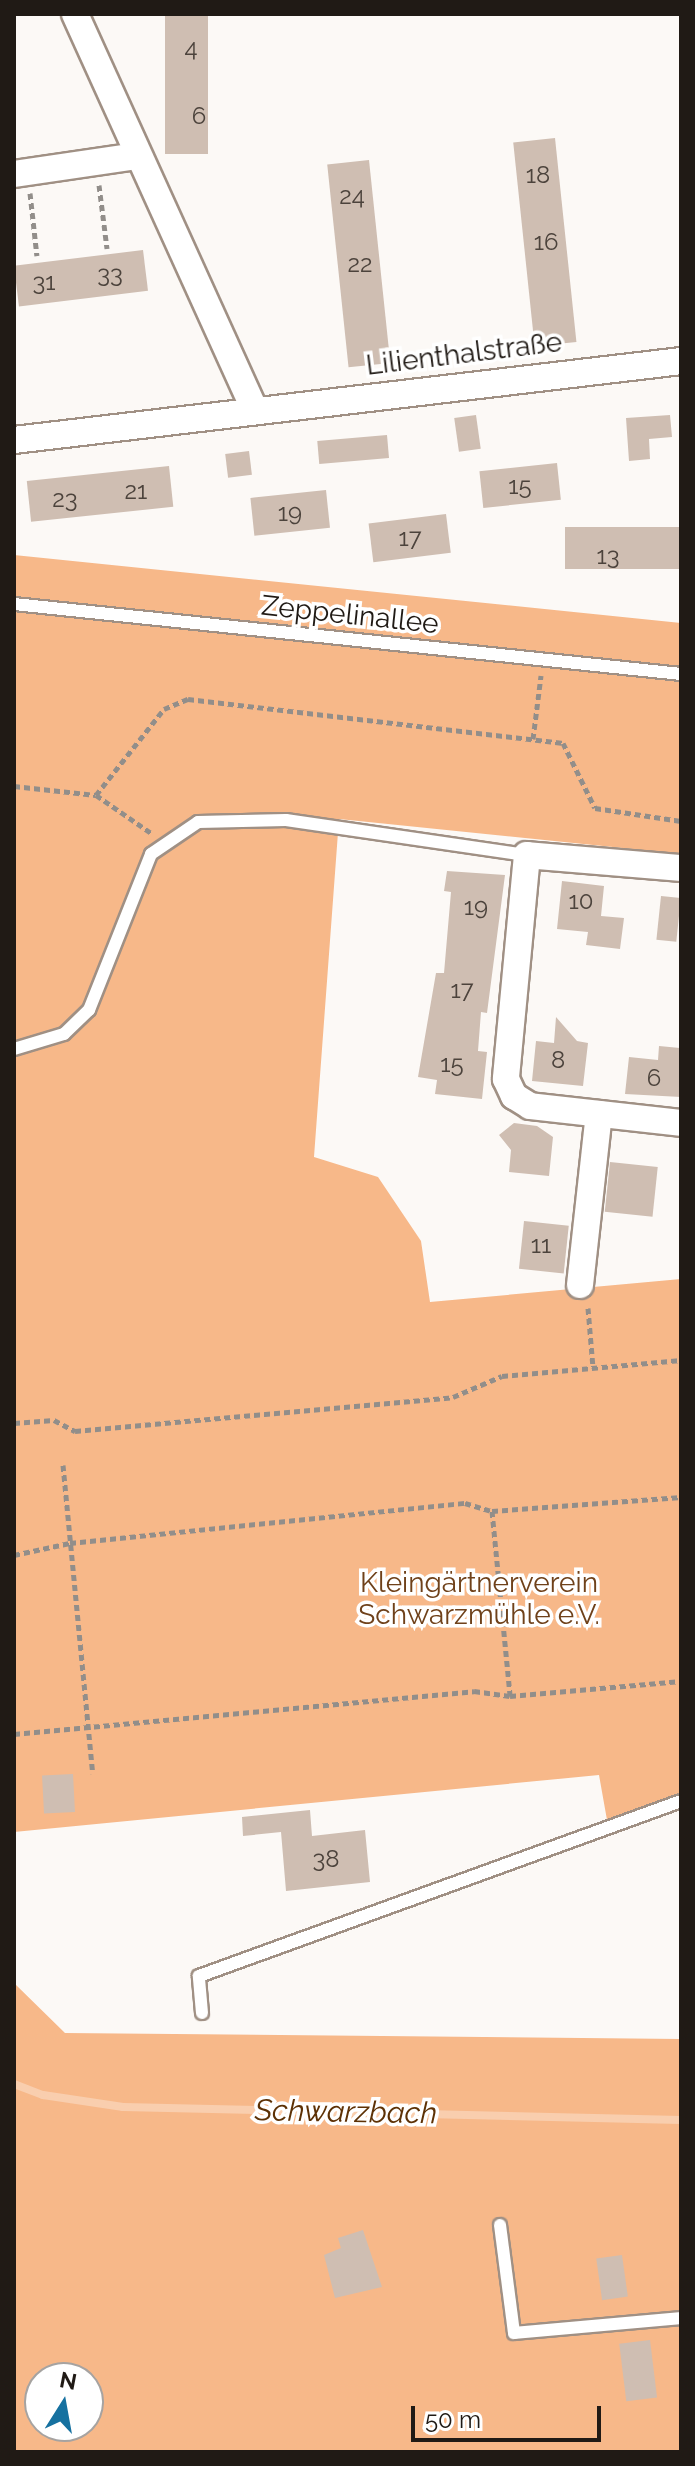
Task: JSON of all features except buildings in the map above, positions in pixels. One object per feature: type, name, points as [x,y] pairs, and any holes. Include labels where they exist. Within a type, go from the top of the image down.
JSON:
[{"type":"street","points":[[75,14],[255,410]]},
{"type":"street","points":[[21,174],[137,156]]},
{"type":"street","name":"Lilienthalstraße","points":[[14,440],[681,361]]},
{"type":"street","points":[[681,868],[527,855],[506,1079],[514,1096],[530,1106],[681,1123]]},
{"type":"street","points":[[580,1285],[599,1114]]},
{"type":"lane","name":"Zeppelinallee","points":[[14,604],[681,674]]},
{"type":"lane","points":[[14,1049],[64,1034],[89,1010],[136,888],[163,841],[198,822],[238,817],[527,855]]},
{"type":"lane","points":[[202,2013],[199,1976],[681,1801]]},
{"type":"lane","points":[[500,2225],[514,2333],[681,2318]]},
{"type":"path","points":[[97,164],[107,248]]},
{"type":"path","points":[[21,174],[37,256]]},
{"type":"path","points":[[533,739],[544,660]]},
{"type":"path","points":[[96,795],[174,700],[563,743],[595,808],[681,821]]},
{"type":"path","points":[[14,786],[96,795],[163,841]]},
{"type":"path","points":[[580,1285],[592,1321],[593,1368]]},
{"type":"path","points":[[14,1423],[54,1420],[75,1431],[453,1397],[502,1376],[681,1360]]},
{"type":"path","points":[[63,1465],[93,1774]]},
{"type":"path","points":[[14,1555],[70,1543],[465,1503],[492,1511],[681,1497]]},
{"type":"path","points":[[492,1511],[510,1696]]},
{"type":"path","points":[[14,1734],[474,1691],[510,1696],[681,1681]]},
{"type":"green space","name":"Kleingärtnerverein Schwarzmühle e.V.","points":[[14,555],[681,623],[681,854],[339,819],[314,1157],[378,1177],[421,1241],[430,1302],[681,1279],[681,1793],[607,1820],[599,1775],[14,1832]]},
{"type":"green space","points":[[14,1983],[65,2033],[681,2039],[681,2452],[14,2452]]},
{"type":"waterway","name":"Schwarzbach","points":[[14,2084],[43,2095],[123,2107],[681,2120]]}]
